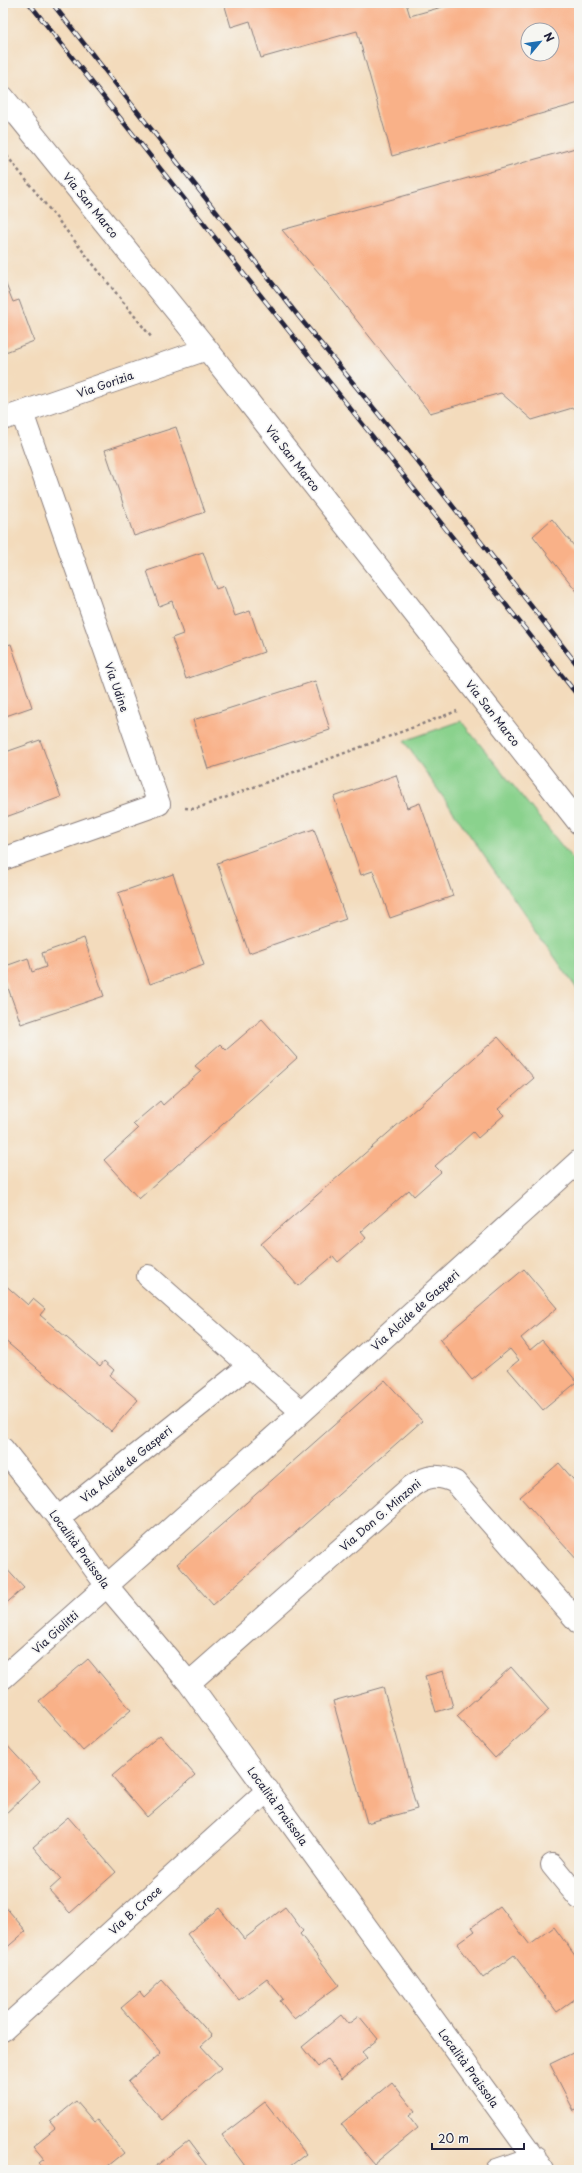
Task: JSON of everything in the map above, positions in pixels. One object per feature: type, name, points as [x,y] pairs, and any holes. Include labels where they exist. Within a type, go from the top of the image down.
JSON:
[{"type":"street","name":"Via San Marco","points":[[3,97],[207,349],[579,823]]},
{"type":"street","name":"Via Gorizia","points":[[13,416],[207,349]]},
{"type":"street","name":"Via Udine","points":[[13,416],[159,804]]},
{"type":"street","points":[[3,860],[159,804]]},
{"type":"street","name":"Via Alcide de Gasperi","points":[[107,1586],[579,1161]]},
{"type":"street","points":[[148,1276],[302,1412]]},
{"type":"street","name":"Via Alcide de Gasperi","points":[[58,1518],[250,1365]]},
{"type":"street","name":"Località Praissola","points":[[3,1449],[58,1518],[107,1586],[189,1683],[539,2164]]},
{"type":"street","name":"Via Don G. Minzoni","points":[[189,1683],[412,1486],[422,1478],[434,1476],[445,1477],[455,1482],[579,1623]]},
{"type":"street","name":"Via Giolitti","points":[[3,1678],[107,1586]]},
{"type":"street","name":"Via B. Croce","points":[[3,2030],[268,1790]]},
{"type":"street","points":[[552,1865],[579,1898]]},
{"type":"street","points":[[497,2170],[539,2164]]},
{"type":"path","points":[[3,151],[155,341]]},
{"type":"path","points":[[159,804],[195,809],[484,701]]},
{"type":"green space","points":[[461,721],[579,867],[579,992],[404,741]]},
{"type":"building","points":[[224,3],[406,3],[410,16],[456,3],[579,3],[579,103],[392,156],[357,31],[261,58],[250,21],[231,27]]},
{"type":"building","points":[[579,147],[579,406],[532,420],[501,393],[430,413],[320,274],[282,230]]},
{"type":"building","points":[[3,277],[13,302],[19,300],[34,341],[3,353]]},
{"type":"building","points":[[176,427],[205,512],[134,536],[105,450]]},
{"type":"building","points":[[552,519],[579,552],[579,594],[533,536]]},
{"type":"building","points":[[203,552],[216,589],[224,586],[235,616],[250,611],[264,652],[186,679],[172,638],[183,634],[172,601],[159,606],[147,571]]},
{"type":"building","points":[[11,644],[32,707],[3,717],[3,646]]},
{"type":"building","points":[[315,681],[330,730],[208,769],[193,720]]},
{"type":"building","points":[[40,740],[61,797],[3,818],[3,753]]},
{"type":"building","points":[[396,775],[407,808],[420,803],[453,896],[390,918],[373,871],[361,875],[334,797]]},
{"type":"building","points":[[314,829],[346,919],[249,953],[217,863]]},
{"type":"building","points":[[173,874],[204,965],[150,984],[118,893]]},
{"type":"building","points":[[84,938],[104,996],[21,1024],[3,974],[3,967],[28,958],[32,972],[46,967],[42,953]]},
{"type":"building","points":[[262,1019],[297,1058],[139,1199],[104,1160],[138,1129],[133,1124],[160,1101],[163,1105],[201,1071],[195,1066],[220,1044],[226,1050]]},
{"type":"building","points":[[498,1037],[534,1078],[498,1109],[504,1115],[478,1138],[473,1132],[435,1166],[441,1172],[414,1196],[409,1190],[361,1232],[366,1238],[338,1262],[333,1256],[298,1286],[261,1244]]},
{"type":"building","points":[[524,1269],[557,1308],[521,1338],[530,1350],[542,1340],[577,1382],[543,1410],[508,1369],[519,1360],[510,1349],[472,1380],[440,1340]]},
{"type":"building","points":[[3,1283],[28,1305],[33,1299],[45,1309],[40,1315],[100,1366],[104,1361],[114,1370],[110,1376],[138,1400],[111,1431],[3,1339]]},
{"type":"building","points":[[385,1380],[422,1421],[213,1605],[177,1564]]},
{"type":"building","points":[[559,1463],[579,1486],[579,1562],[520,1497]]},
{"type":"building","points":[[3,1565],[24,1588],[3,1606]]},
{"type":"building","points":[[88,1659],[131,1710],[83,1751],[39,1701]]},
{"type":"building","points":[[511,1667],[549,1710],[495,1758],[457,1716]]},
{"type":"building","points":[[443,1671],[453,1707],[436,1712],[425,1676]]},
{"type":"building","points":[[383,1687],[417,1809],[367,1823],[333,1701]]},
{"type":"building","points":[[160,1735],[195,1775],[147,1817],[112,1776]]},
{"type":"building","points":[[3,1741],[40,1781],[4,1815],[3,1813]]},
{"type":"building","points":[[68,1817],[116,1872],[70,1913],[49,1890],[61,1879],[33,1847]]},
{"type":"building","points":[[3,1904],[26,1931],[3,1951]]},
{"type":"building","points":[[500,1906],[530,1945],[554,1927],[579,1961],[579,1996],[557,2012],[514,1955],[483,1978],[457,1944],[475,1931],[472,1927]]},
{"type":"building","points":[[285,1907],[303,1931],[300,1934],[339,1985],[294,2019],[280,2001],[283,1999],[267,1979],[239,2000],[187,1934],[219,1908],[244,1939]]},
{"type":"building","points":[[162,1980],[212,2036],[201,2046],[221,2068],[162,2120],[128,2082],[161,2053],[121,2008],[140,1992],[144,1997]]},
{"type":"building","points":[[341,2015],[348,2024],[359,2016],[378,2039],[362,2052],[367,2058],[342,2079],[327,2059],[318,2067],[302,2047]]},
{"type":"building","points":[[579,2050],[579,2109],[574,2111],[550,2064]]},
{"type":"building","points":[[392,2082],[415,2111],[409,2116],[418,2128],[374,2164],[341,2124]]},
{"type":"building","points":[[76,2101],[94,2122],[97,2120],[124,2153],[103,2170],[44,2170],[39,2163],[44,2159],[33,2146],[55,2128],[50,2122]]},
{"type":"building","points":[[265,2102],[306,2154],[285,2170],[248,2170],[222,2135]]},
{"type":"building","points":[[188,2141],[210,2170],[151,2170]]},
{"type":"railway","points":[[29,3],[579,697]]},
{"type":"railway","points":[[52,3],[299,317],[426,472],[579,667]]}]
